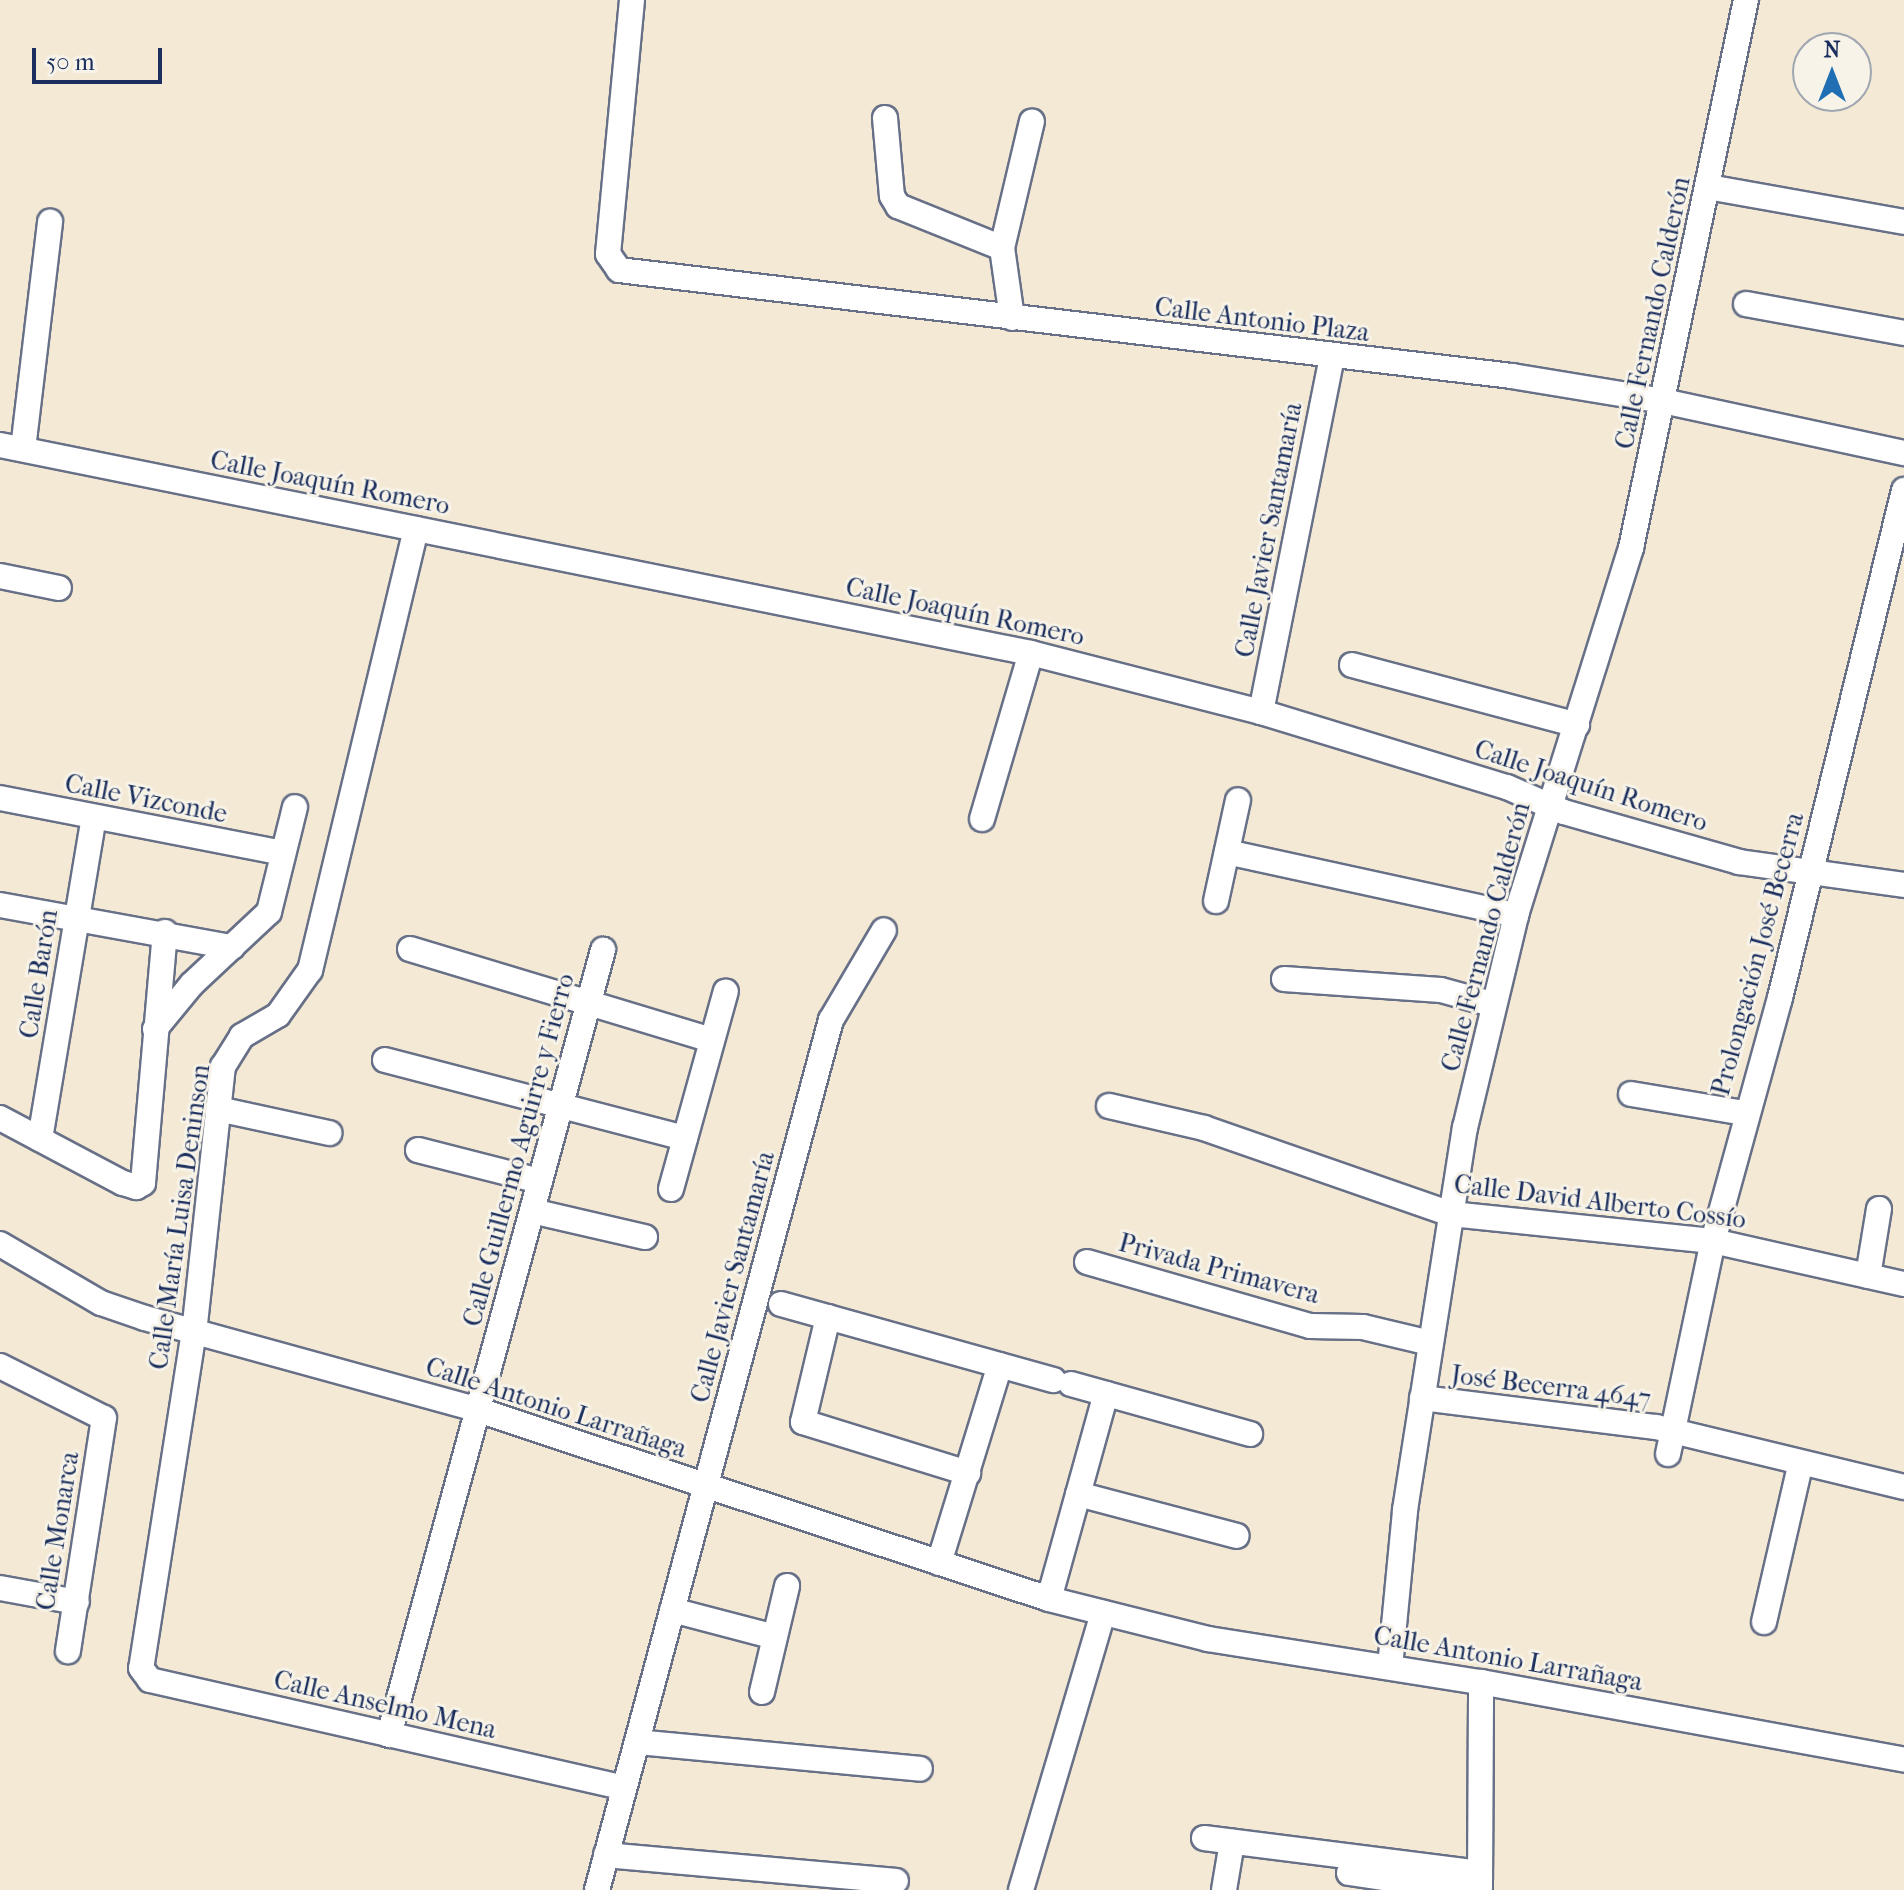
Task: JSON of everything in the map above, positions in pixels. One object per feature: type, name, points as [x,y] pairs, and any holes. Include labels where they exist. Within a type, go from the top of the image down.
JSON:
[{"type":"street","name":"Calle Antonio Plaza","points":[[632,0],[610,265],[619,270],[1332,358],[1512,376],[1663,401],[1904,453]]},
{"type":"street","name":"Calle Fernando Calderón","points":[[1390,1667],[1430,1343],[1451,1214],[1492,1004],[1516,915],[1631,548],[1746,0]]},
{"type":"street","points":[[885,118],[892,196],[898,206],[1002,248]]},
{"type":"street","points":[[1012,318],[1002,248],[1032,121]]},
{"type":"street","points":[[1708,187],[1904,222]]},
{"type":"street","points":[[11,447],[50,222]]},
{"type":"street","points":[[1746,304],[1904,333]]},
{"type":"street","name":"Calle Javier Santamaría","points":[[1261,712],[1332,358]]},
{"type":"street","name":"Calle Joaquín Romero","points":[[11,447],[1031,653],[1261,712],[1507,787],[1550,807],[1739,862],[1904,885]]},
{"type":"street","name":"Prolongación José Becerra","points":[[1670,1444],[1744,1113],[1810,874],[1904,490]]},
{"type":"street","name":"Calle María Luisa Deninson","points":[[141,1668],[194,1331],[223,1066],[242,1036],[278,1015],[310,970],[416,529]]},
{"type":"street","points":[[0,576],[59,588]]},
{"type":"street","points":[[982,819],[1031,653]]},
{"type":"street","points":[[1352,665],[1577,725]]},
{"type":"street","name":"Calle Vizconde","points":[[0,798],[282,853]]},
{"type":"street","points":[[1216,901],[1238,800]]},
{"type":"street","points":[[155,1029],[269,912],[295,807]]},
{"type":"street","name":"Calle Barón","points":[[40,1139],[94,817]]},
{"type":"street","points":[[1227,852],[1516,915]]},
{"type":"street","points":[[0,905],[165,932],[232,947]]},
{"type":"street","name":"Calle Javier Santamaría","points":[[597,1890],[831,1020],[884,930]]},
{"type":"street","points":[[0,1118],[136,1187],[143,1183],[165,932]]},
{"type":"street","points":[[410,949],[589,999],[712,1040]]},
{"type":"street","name":"Calle Guillermo Aguirre y Fierro","points":[[389,1735],[603,950]]},
{"type":"street","points":[[1284,979],[1441,990],[1492,1004]]},
{"type":"street","points":[[671,1189],[726,991]]},
{"type":"street","points":[[385,1060],[685,1138]]},
{"type":"street","points":[[1631,1094],[1744,1113]]},
{"type":"street","name":"Calle David Alberto Cossío","points":[[1109,1106],[1204,1128],[1451,1214],[1713,1241],[1904,1284]]},
{"type":"street","points":[[218,1109],[329,1133]]},
{"type":"street","points":[[418,1150],[540,1181]]},
{"type":"street","points":[[1868,1276],[1879,1209]]},
{"type":"street","points":[[532,1211],[645,1237]]},
{"type":"street","name":"Calle Antonio Larrañaga","points":[[0,1244],[101,1303],[478,1410],[1049,1599],[1208,1639],[1481,1682],[1904,1760]]},
{"type":"street","name":"Privada Primavera","points":[[1087,1262],[1310,1326],[1363,1327],[1430,1343]]},
{"type":"street","points":[[781,1304],[1250,1434]]},
{"type":"street","points":[[828,1317],[803,1422],[968,1473]]},
{"type":"street","points":[[939,1563],[1000,1365]]},
{"type":"street","name":"Calle Monarca","points":[[0,1367],[104,1418],[68,1651]]},
{"type":"street","points":[[1049,1599],[1106,1394]]},
{"type":"street","name":"José Becerra 4647","points":[[1422,1398],[1656,1427],[1670,1444],[1904,1487]]},
{"type":"street","points":[[1764,1622],[1800,1466]]},
{"type":"street","points":[[1078,1494],[1237,1536]]},
{"type":"street","points":[[762,1692],[787,1586]]},
{"type":"street","points":[[0,1588],[77,1602]]},
{"type":"street","points":[[672,1610],[775,1637]]},
{"type":"street","points":[[1021,1890],[1103,1613]]},
{"type":"street","name":"Calle Anselmo Mena","points":[[141,1668],[150,1680],[624,1788]]},
{"type":"street","points":[[1204,1838],[1232,1842],[1338,1873],[1474,1884],[1481,1682]]},
{"type":"street","points":[[637,1742],[920,1769]]},
{"type":"street","points":[[1224,1890],[1232,1842]]},
{"type":"street","points":[[606,1855],[896,1881]]}]
